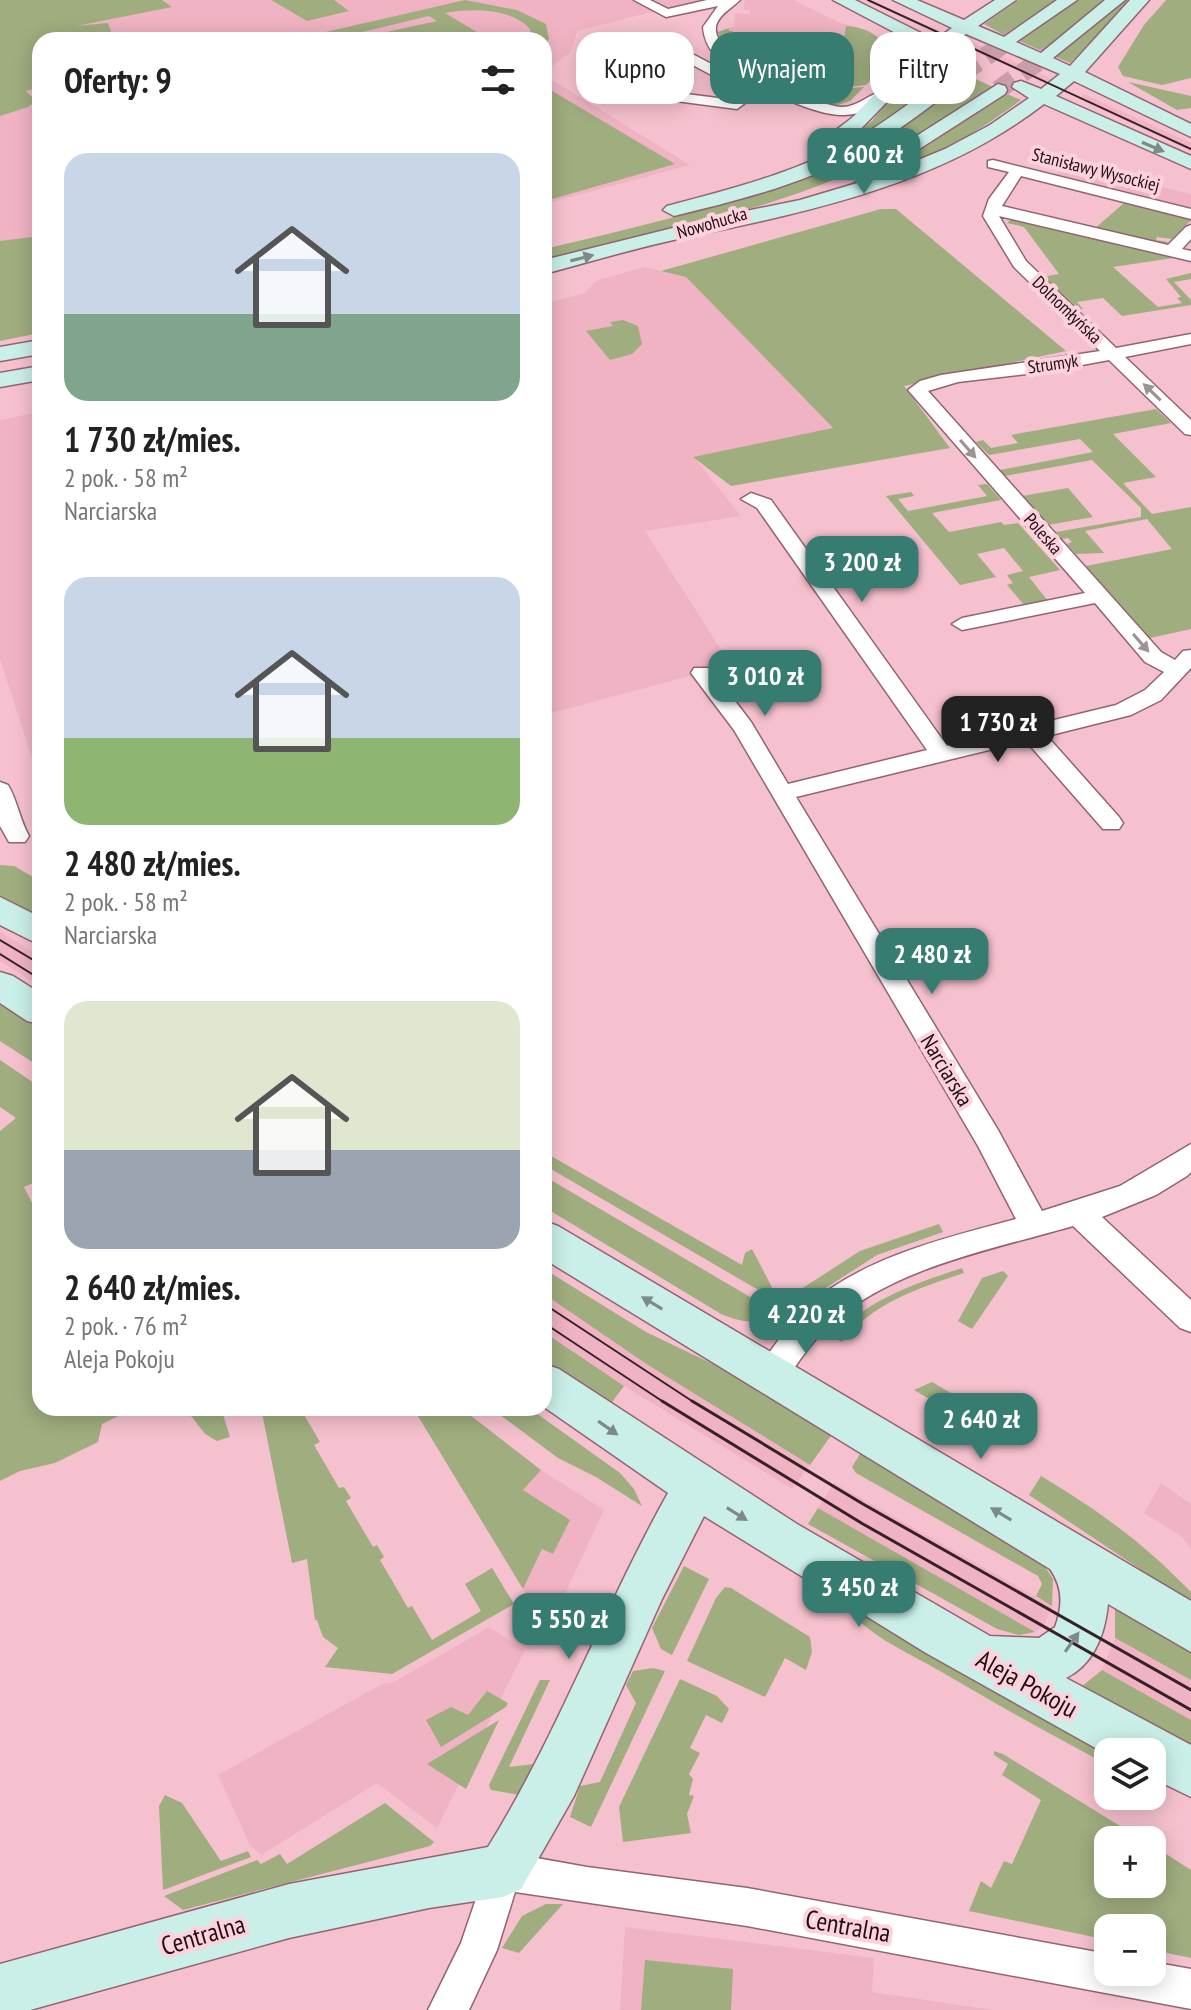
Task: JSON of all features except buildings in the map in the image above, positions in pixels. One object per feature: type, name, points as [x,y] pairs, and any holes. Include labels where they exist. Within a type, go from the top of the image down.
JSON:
[{"type":"main road","points":[[842,0],[905,32]]},
{"type":"main road","points":[[902,0],[972,36],[1014,42],[1065,78],[1149,110],[1191,131]]},
{"type":"main road","points":[[918,0],[963,3],[993,0]]},
{"type":"main road","points":[[961,31],[1007,0]]},
{"type":"main road","points":[[1014,42],[1068,0]]},
{"type":"main road","points":[[1049,54],[1116,0]]},
{"type":"main road","points":[[999,128],[1065,78],[1140,0]]},
{"type":"main road","points":[[862,10],[890,32]]},
{"type":"main road","points":[[1100,45],[1097,60],[1103,74],[1149,110]]},
{"type":"main road","points":[[976,72],[1040,96],[1191,163]]},
{"type":"main road","points":[[982,76],[1035,85],[1065,78]]},
{"type":"main road","name":"Nowohucka","points":[[976,79],[982,76]]},
{"type":"main road","name":"Nowohucka","points":[[552,265],[695,229],[807,194],[872,168],[916,145],[982,76]]},
{"type":"main road","name":"Nowohucka","points":[[876,104],[868,115],[827,146],[781,167],[652,214],[771,183],[840,156],[932,104]]},
{"type":"main road","points":[[695,229],[745,220],[896,176],[947,156],[1020,120],[1047,117],[1070,119],[1114,130]]},
{"type":"main road","points":[[0,354],[32,348]]},
{"type":"main road","points":[[0,380],[32,374]]},
{"type":"main road","points":[[0,909],[32,928]]},
{"type":"main road","points":[[0,985],[32,1006]]},
{"type":"main road","points":[[552,1243],[1191,1628]]},
{"type":"main road","name":"Aleja Pokoju","points":[[552,1389],[695,1488],[975,1656],[1191,1772]]},
{"type":"main road","points":[[503,1871],[538,1816],[652,1567],[695,1488]]},
{"type":"main road","points":[[975,1656],[1033,1663],[1055,1658],[1074,1645],[1081,1628],[1085,1594],[1081,1575],[1067,1554]]},
{"type":"main road","name":"Centralna","points":[[0,1991],[289,1911],[429,1882],[503,1871]]},
{"type":"street","points":[[640,0],[666,13],[732,1]]},
{"type":"street","points":[[711,32],[713,17],[732,1]]},
{"type":"street","points":[[660,32],[668,18],[666,13]]},
{"type":"street","points":[[694,62],[737,83],[745,89],[746,97],[737,105],[694,100]]},
{"type":"street","points":[[815,104],[835,111],[857,109],[870,102]]},
{"type":"street","name":"Stanisławy Wysockiej","points":[[993,164],[1191,214]]},
{"type":"street","points":[[1017,171],[997,199],[994,209],[1191,256]]},
{"type":"street","name":"Dolnomłyńska","points":[[994,209],[991,216],[1020,264],[1191,430]]},
{"type":"street","points":[[1172,251],[1191,230]]},
{"type":"street","name":"Strumyk","points":[[917,390],[923,384],[1041,368],[1191,339]]},
{"type":"street","name":"Poleska","points":[[917,390],[1153,657],[1184,663]]},
{"type":"street","points":[[751,499],[764,504],[941,754]]},
{"type":"street","points":[[962,624],[1101,596]]},
{"type":"street","points":[[782,793],[1135,706],[1153,695],[1184,663]]},
{"type":"street","name":"Narciarska","points":[[702,673],[743,727],[988,1138],[1035,1226]]},
{"type":"street","points":[[1031,732],[1111,823]]},
{"type":"street","points":[[0,790],[8,819],[17,836]]},
{"type":"street","points":[[771,1375],[818,1316],[883,1276],[933,1256],[1078,1213],[1152,1186],[1176,1170],[1191,1155]]},
{"type":"street","points":[[1078,1213],[1191,1319]]},
{"type":"street","points":[[448,2010],[478,1950],[503,1871]]},
{"type":"street","name":"Centralna","points":[[503,1871],[587,1886],[747,1907],[1191,1989]]},
{"type":"shaded area","points":[[0,0],[699,0],[577,31],[571,52],[552,66],[552,32],[32,32],[32,244],[0,248]]},
{"type":"shaded area","points":[[745,0],[793,0],[843,24],[858,27],[846,26],[845,32],[729,32],[729,28],[734,26],[735,13],[750,14],[750,10],[743,10]]},
{"type":"shaded area","points":[[976,44],[1052,79],[1042,82],[976,51]]},
{"type":"shaded area","points":[[552,80],[576,95],[576,104],[591,104],[690,165],[552,202]]},
{"type":"shaded area","points":[[1084,94],[1191,143],[1191,151],[1079,99]]},
{"type":"shaded area","points":[[1067,164],[1191,194],[1191,211],[1054,176]]},
{"type":"shaded area","points":[[644,267],[686,277],[833,429],[694,457],[741,516],[645,531],[731,665],[552,713],[552,302],[585,293],[596,281]]},
{"type":"shaded area","points":[[32,414],[32,758],[0,659],[0,420]]},
{"type":"shaded area","points":[[0,932],[32,951],[32,981],[0,961]]},
{"type":"shaded area","points":[[552,1298],[810,1465],[792,1489],[624,1386],[552,1336]]},
{"type":"shaded area","points":[[541,1470],[604,1510],[550,1626],[523,1589],[542,1549],[553,1554],[523,1490]]},
{"type":"shaded area","points":[[834,1483],[1052,1606],[1044,1625],[1035,1632],[818,1508]]},
{"type":"shaded area","points":[[1161,1483],[1191,1504],[1191,1549],[1181,1536],[1144,1513]]},
{"type":"shaded area","points":[[489,1627],[525,1650],[437,1828],[377,1783],[261,1855],[250,1845],[218,1775],[382,1684],[394,1682]]},
{"type":"shaded area","points":[[1115,1638],[1191,1680],[1191,1720],[1102,1670]]},
{"type":"shaded area","points":[[625,1927],[874,1958],[872,1992],[993,2010],[620,2010]]},
{"type":"green space","points":[[0,0],[162,0],[172,7],[76,26],[108,23],[111,32],[32,32],[32,89],[26,91],[32,97],[32,104],[0,116]]},
{"type":"green space","points":[[271,0],[334,0],[349,11],[307,21]]},
{"type":"green space","points":[[465,0],[517,10],[546,24],[548,32],[530,32],[522,22],[502,13],[466,10],[445,13],[477,32],[387,32],[437,21],[429,16],[362,32],[326,32]]},
{"type":"green space","points":[[1019,0],[1058,0],[1004,35],[984,24]]},
{"type":"green space","points":[[1077,0],[1107,0],[1042,51],[1017,40]]},
{"type":"green space","points":[[1125,0],[1131,0],[1070,63],[1054,56]]},
{"type":"green space","points":[[1166,0],[1191,0],[1191,78],[1162,85],[1123,76],[1118,67],[1144,25]]},
{"type":"green space","points":[[846,26],[870,33],[870,81],[866,85],[854,86],[854,32],[845,32]]},
{"type":"green space","points":[[976,79],[993,87],[976,98]]},
{"type":"green space","points":[[1128,82],[1191,96],[1191,108],[1177,110]]},
{"type":"green space","points":[[864,87],[854,97],[854,88]]},
{"type":"green space","points":[[552,91],[675,164],[552,199]]},
{"type":"green space","points":[[1005,93],[1021,100],[959,141],[915,164],[869,181],[845,186],[927,146]]},
{"type":"green space","points":[[886,104],[907,104],[855,142],[801,167],[742,186],[807,162],[872,121]]},
{"type":"green space","points":[[932,104],[967,104],[873,162],[794,195],[712,220],[552,259],[552,247],[751,195],[831,165],[895,131]]},
{"type":"green space","points":[[1124,203],[1191,220],[1172,239],[1157,237],[1156,240],[1168,242],[1165,245],[1093,230]]},
{"type":"green space","points":[[881,209],[896,209],[1066,351],[904,386],[950,448],[731,486],[693,457],[833,428],[686,277],[661,271]]},
{"type":"green space","points":[[1014,216],[1169,254],[1173,258],[1113,267],[1158,307],[1182,303],[1177,298],[1181,297],[1166,279],[1191,273],[1191,279],[1174,282],[1191,300],[1191,305],[1122,316],[1103,298],[1077,302],[1083,309],[1076,310],[1042,277],[1059,274],[1024,227],[1007,223]]},
{"type":"green space","points":[[32,237],[32,335],[0,341],[0,241]]},
{"type":"green space","points":[[623,320],[638,326],[642,344],[632,354],[610,360],[586,331],[613,326],[610,322]]},
{"type":"green space","points":[[1156,409],[1171,423],[1113,434],[1156,477],[1123,483],[1152,514],[1191,507],[1191,629],[1150,638],[1086,566],[1172,549],[1147,519],[1085,531],[1104,553],[1076,554],[1067,544],[1072,542],[1068,538],[1062,539],[1056,532],[1141,517],[1141,508],[1092,460],[1005,476],[1000,470],[1093,452],[1080,439],[989,455],[976,442],[983,440],[991,448],[1018,443],[1011,435]]},
{"type":"green space","points":[[987,484],[1001,500],[932,513],[949,532],[1001,522],[1004,525],[1018,523],[1060,570],[1029,577],[1048,601],[1025,606],[1007,585],[1013,583],[1007,575],[1023,571],[1004,548],[977,554],[996,577],[960,585],[886,496],[911,492],[914,496],[898,499],[908,511],[987,496],[978,485]]},
{"type":"green space","points":[[1068,488],[1093,517],[1048,525],[1022,496]]},
{"type":"green space","points":[[0,865],[14,866],[32,876],[32,914],[0,895]]},
{"type":"green space","points":[[0,1000],[32,1021],[32,1062],[0,1041]]},
{"type":"green space","points":[[0,1060],[32,1082],[32,1184],[24,1187],[32,1203],[32,1416],[118,1416],[102,1424],[98,1442],[55,1463],[20,1471],[0,1481],[0,1131],[16,1118],[0,1107]]},
{"type":"green space","points":[[552,1157],[742,1265],[745,1253],[752,1249],[776,1295],[772,1298],[552,1170]]},
{"type":"green space","points":[[552,1181],[782,1316],[752,1322],[721,1314],[552,1212]]},
{"type":"green space","points":[[939,1224],[943,1232],[877,1255],[793,1309],[781,1302],[860,1251]]},
{"type":"green space","points":[[962,1268],[964,1273],[897,1298],[867,1317],[842,1342],[836,1339],[858,1314],[874,1304],[911,1286]]},
{"type":"green space","points":[[1003,1271],[1008,1276],[972,1329],[958,1321],[982,1278]]},
{"type":"green space","points":[[552,1274],[646,1332],[769,1391],[835,1430],[810,1465],[648,1365],[552,1299]]},
{"type":"green space","points":[[552,1337],[624,1386],[607,1409],[552,1371]]},
{"type":"green space","points":[[932,1382],[992,1417],[994,1422],[988,1433],[914,1390]]},
{"type":"green space","points":[[191,1416],[223,1416],[230,1437],[217,1441],[205,1434]]},
{"type":"green space","points":[[263,1416],[305,1416],[320,1442],[314,1445],[339,1488],[344,1487],[351,1498],[346,1501],[373,1547],[377,1545],[384,1557],[380,1560],[408,1608],[412,1606],[432,1640],[481,1611],[465,1584],[492,1568],[514,1604],[392,1674],[325,1667],[338,1648],[323,1637],[315,1620],[307,1559],[292,1563]]},
{"type":"green space","points":[[418,1416],[471,1416],[541,1470],[523,1490],[570,1520],[553,1554],[542,1549],[523,1589]]},
{"type":"green space","points":[[502,1416],[540,1416],[620,1473],[634,1489],[642,1506],[596,1477],[558,1458]]},
{"type":"green space","points":[[863,1449],[1041,1561],[1053,1579],[1052,1606],[1036,1596],[1042,1584],[1038,1576],[856,1473],[852,1467]]},
{"type":"green space","points":[[1041,1476],[1138,1543],[1191,1592],[1191,1603],[1029,1495]]},
{"type":"green space","points":[[818,1508],[1035,1632],[1019,1635],[997,1629],[808,1524]]},
{"type":"green space","points":[[684,1566],[709,1579],[672,1655],[661,1649],[652,1628]]},
{"type":"green space","points":[[725,1587],[810,1637],[812,1652],[806,1670],[785,1658],[765,1697],[687,1661],[716,1598]]},
{"type":"green space","points":[[841,1599],[1094,1744],[1094,1757],[886,1641],[850,1611]]},
{"type":"green space","points":[[1115,1604],[1191,1647],[1191,1680],[1115,1638]]},
{"type":"green space","points":[[653,1668],[665,1671],[591,1827],[570,1817],[580,1786],[600,1782],[636,1703],[626,1685],[633,1671]]},
{"type":"green space","points":[[1102,1670],[1191,1720],[1191,1751],[1081,1687]]},
{"type":"green space","points":[[680,1679],[717,1696],[729,1709],[722,1723],[706,1715],[690,1748],[700,1753],[689,1774],[693,1779],[689,1795],[694,1796],[687,1814],[691,1833],[623,1842],[619,1807]]},
{"type":"green space","points":[[540,1680],[550,1680],[509,1767],[534,1764],[520,1795],[491,1790],[489,1785]]},
{"type":"green space","points":[[487,1691],[508,1703],[506,1707],[441,1747],[426,1720],[451,1707],[468,1715]]},
{"type":"green space","points":[[499,1720],[466,1789],[427,1764]]},
{"type":"green space","points":[[994,1751],[1003,1754],[1120,1826],[1094,1826],[1094,1898],[1166,1898],[1166,1854],[1191,1870],[1191,1958],[1166,1953],[1166,1914],[1094,1914],[1094,1937],[969,1911],[981,1881],[991,1888],[1004,1861],[1012,1864],[1041,1800],[1002,1775],[1008,1764],[994,1755]]},
{"type":"green space","points":[[165,1795],[182,1803],[221,1861],[248,1851],[251,1857],[163,1890],[159,1806]]},
{"type":"green space","points":[[385,1803],[434,1842],[430,1846],[183,1910],[164,1896],[257,1860],[261,1864],[280,1854],[287,1864]]},
{"type":"green space","points":[[546,1904],[563,1904],[519,1953],[502,1948],[522,1916]]},
{"type":"green space","points":[[645,1960],[733,1969],[731,2010],[641,2010]]},
{"type":"tunnel","points":[[976,63],[1012,38]]},
{"type":"tunnel","points":[[998,90],[1049,54]]},
{"type":"tram line","points":[[868,0],[1191,149]]},
{"type":"tram line","points":[[0,940],[32,959]]},
{"type":"tram line","points":[[0,954],[32,974]]},
{"type":"tram line","points":[[552,1309],[695,1403]]},
{"type":"tram line","points":[[552,1328],[665,1403]]},
{"type":"tram line","points":[[662,1401],[863,1524],[1191,1710]]},
{"type":"tram line","points":[[692,1401],[863,1504],[1191,1690]]}]
